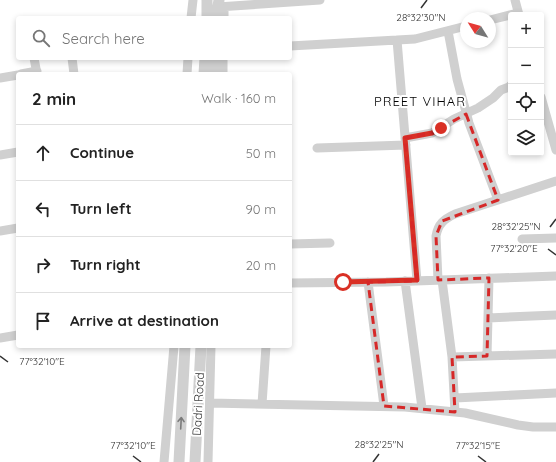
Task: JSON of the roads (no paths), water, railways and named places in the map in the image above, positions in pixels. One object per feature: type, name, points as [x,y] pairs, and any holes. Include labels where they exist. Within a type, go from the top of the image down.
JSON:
[{"type":"street","points":[[191,16],[193,0]]},
{"type":"street","points":[[207,0],[207,16]]},
{"type":"street","points":[[219,8],[320,0]]},
{"type":"street","points":[[515,0],[518,12]]},
{"type":"street","points":[[496,19],[508,16]]},
{"type":"street","points":[[292,46],[415,39],[460,28]]},
{"type":"street","points":[[448,31],[457,79],[466,114],[498,200]]},
{"type":"street","points":[[397,40],[417,280]]},
{"type":"street","points":[[34,60],[37,72]]},
{"type":"street","points":[[72,60],[74,72]]},
{"type":"street","points":[[187,72],[188,60]]},
{"type":"street","points":[[204,72],[205,60]]},
{"type":"street","points":[[214,60],[214,72]]},
{"type":"street","points":[[223,72],[224,60]]},
{"type":"street","points":[[0,78],[16,75]]},
{"type":"street","points":[[318,148],[406,142],[432,133],[493,98],[501,90],[508,87]]},
{"type":"street","points":[[544,108],[556,150]]},
{"type":"street","points":[[0,155],[16,152]]},
{"type":"street","points":[[455,412],[452,357],[440,280],[436,236],[437,230],[442,221],[455,214],[556,182]]},
{"type":"street","points":[[0,231],[16,228]]},
{"type":"street","points":[[522,239],[556,238]]},
{"type":"street","points":[[292,244],[330,243]]},
{"type":"street","points":[[292,283],[556,276]]},
{"type":"street","points":[[488,356],[489,278]]},
{"type":"street","points":[[405,281],[422,408]]},
{"type":"street","points":[[368,282],[384,406]]},
{"type":"street","points":[[488,318],[556,315]]},
{"type":"street","points":[[0,338],[16,336]]},
{"type":"street","points":[[164,462],[174,348]]},
{"type":"street","name":"Dadri Road","points":[[179,462],[185,348]]},
{"type":"street","name":"Dadri Road","points":[[195,462],[201,348]]},
{"type":"street","points":[[208,462],[211,348]]},
{"type":"street","points":[[262,404],[266,348]]},
{"type":"street","points":[[452,357],[556,354]]},
{"type":"street","points":[[454,398],[556,393]]},
{"type":"street","points":[[210,403],[422,408],[455,412],[518,425],[533,427],[556,427]]},
{"type":"district","name":"PREET VIHAR","points":[[420,101]]}]
